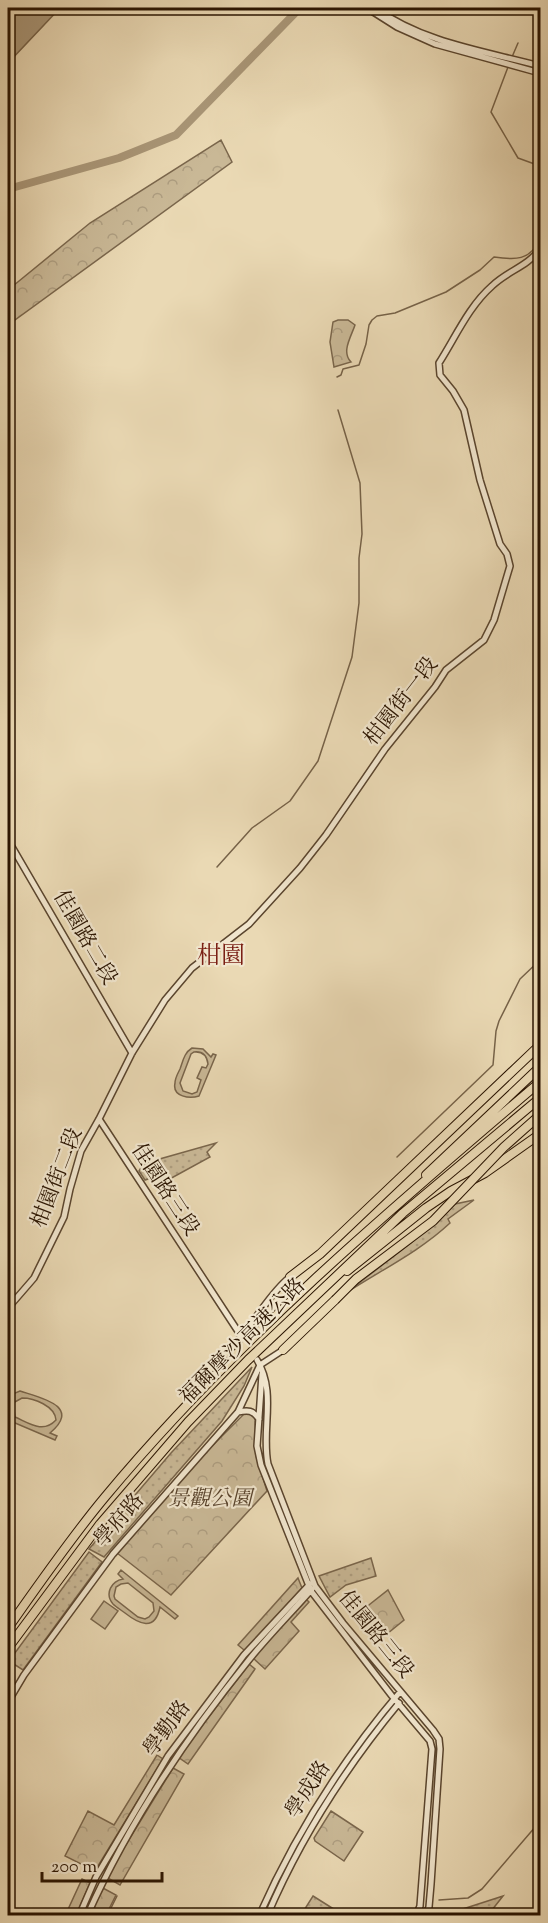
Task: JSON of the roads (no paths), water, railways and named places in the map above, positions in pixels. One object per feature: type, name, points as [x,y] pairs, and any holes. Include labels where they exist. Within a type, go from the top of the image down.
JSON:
[{"type":"highway","points":[[290,1277],[320,1254],[540,1045]]},
{"type":"highway","points":[[328,1268],[540,1066]]},
{"type":"highway","name":"福爾摩沙高速公路","points":[[8,1628],[72,1538],[106,1496],[216,1375],[328,1268],[540,1082]]},
{"type":"highway","name":"福爾摩沙高速公路","points":[[8,1648],[99,1524],[173,1439],[248,1360],[403,1213],[540,1098]]},
{"type":"highway","points":[[283,1350],[356,1279],[433,1221],[504,1147],[540,1115]]},
{"type":"highway","points":[[298,1312],[426,1208],[451,1191],[485,1173],[540,1134]]},
{"type":"street","points":[[367,8],[435,44],[540,73]]},
{"type":"street","points":[[375,8],[399,25],[444,42],[540,66]]},
{"type":"street","name":"柑園街一段","points":[[132,1053],[165,1000],[188,971],[249,924],[300,868],[326,835],[385,749],[435,687],[446,669],[484,640],[494,620],[510,566],[507,554],[500,544],[480,480],[464,410],[438,369],[439,363],[482,297],[493,285],[525,265],[540,249]]},
{"type":"street","name":"佳園路二段","points":[[8,840],[132,1053]]},
{"type":"street","points":[[99,1119],[132,1053]]},
{"type":"street","name":"柑園街二段","points":[[8,1308],[34,1278],[61,1223],[81,1151],[99,1119]]},
{"type":"street","name":"佳園路三段","points":[[99,1119],[241,1338],[277,1288],[290,1277]]},
{"type":"street","points":[[259,1363],[283,1350]]},
{"type":"street","name":"佳園路三段","points":[[259,1363],[268,1389],[265,1451],[268,1464],[312,1586],[439,1739],[431,1884],[429,1907],[425,1916]]},
{"type":"street","name":"學府路","points":[[8,1702],[24,1675],[106,1562],[238,1412],[259,1363]]},
{"type":"street","name":"佳園路三段","points":[[263,1372],[257,1446],[261,1465],[312,1586],[396,1701],[430,1741],[432,1749],[420,1906],[417,1916]]},
{"type":"street","points":[[238,1412],[252,1411],[259,1419]]},
{"type":"street","name":"學勤路","points":[[79,1916],[96,1877],[168,1756],[244,1655],[312,1586]]},
{"type":"street","name":"學勤路","points":[[87,1916],[103,1880],[174,1759],[249,1659],[312,1586]]},
{"type":"street","name":"學成路","points":[[259,1916],[315,1809],[358,1744],[402,1695]]},
{"type":"street","name":"學成路","points":[[267,1916],[298,1851],[324,1807],[396,1701]]},
{"type":"waterway","points":[[8,189],[119,158],[176,135],[300,8]]},
{"type":"waterway","points":[[512,57],[518,43]]},
{"type":"waterway","points":[[508,67],[491,112],[518,158],[540,166]]},
{"type":"waterway","points":[[337,377],[341,375],[343,369],[359,365],[369,325],[377,316],[395,313],[446,292],[480,270],[494,257],[509,259],[527,255],[532,252],[540,239]]},
{"type":"waterway","points":[[217,867],[252,828],[290,801],[318,761],[352,657],[359,603],[359,558],[362,534],[360,483],[338,410]]},
{"type":"waterway","points":[[397,1157],[493,1065],[499,1021],[520,979],[540,960]]},
{"type":"waterway","points":[[439,1900],[468,1898],[482,1889],[536,1826],[540,1818]]},
{"type":"waterway","points":[[107,1916],[117,1896]]},
{"type":"district","name":"柑園","points":[[221,957]]},
{"type":"park label","name":"景觀公園","points":[[210,1500]]}]
